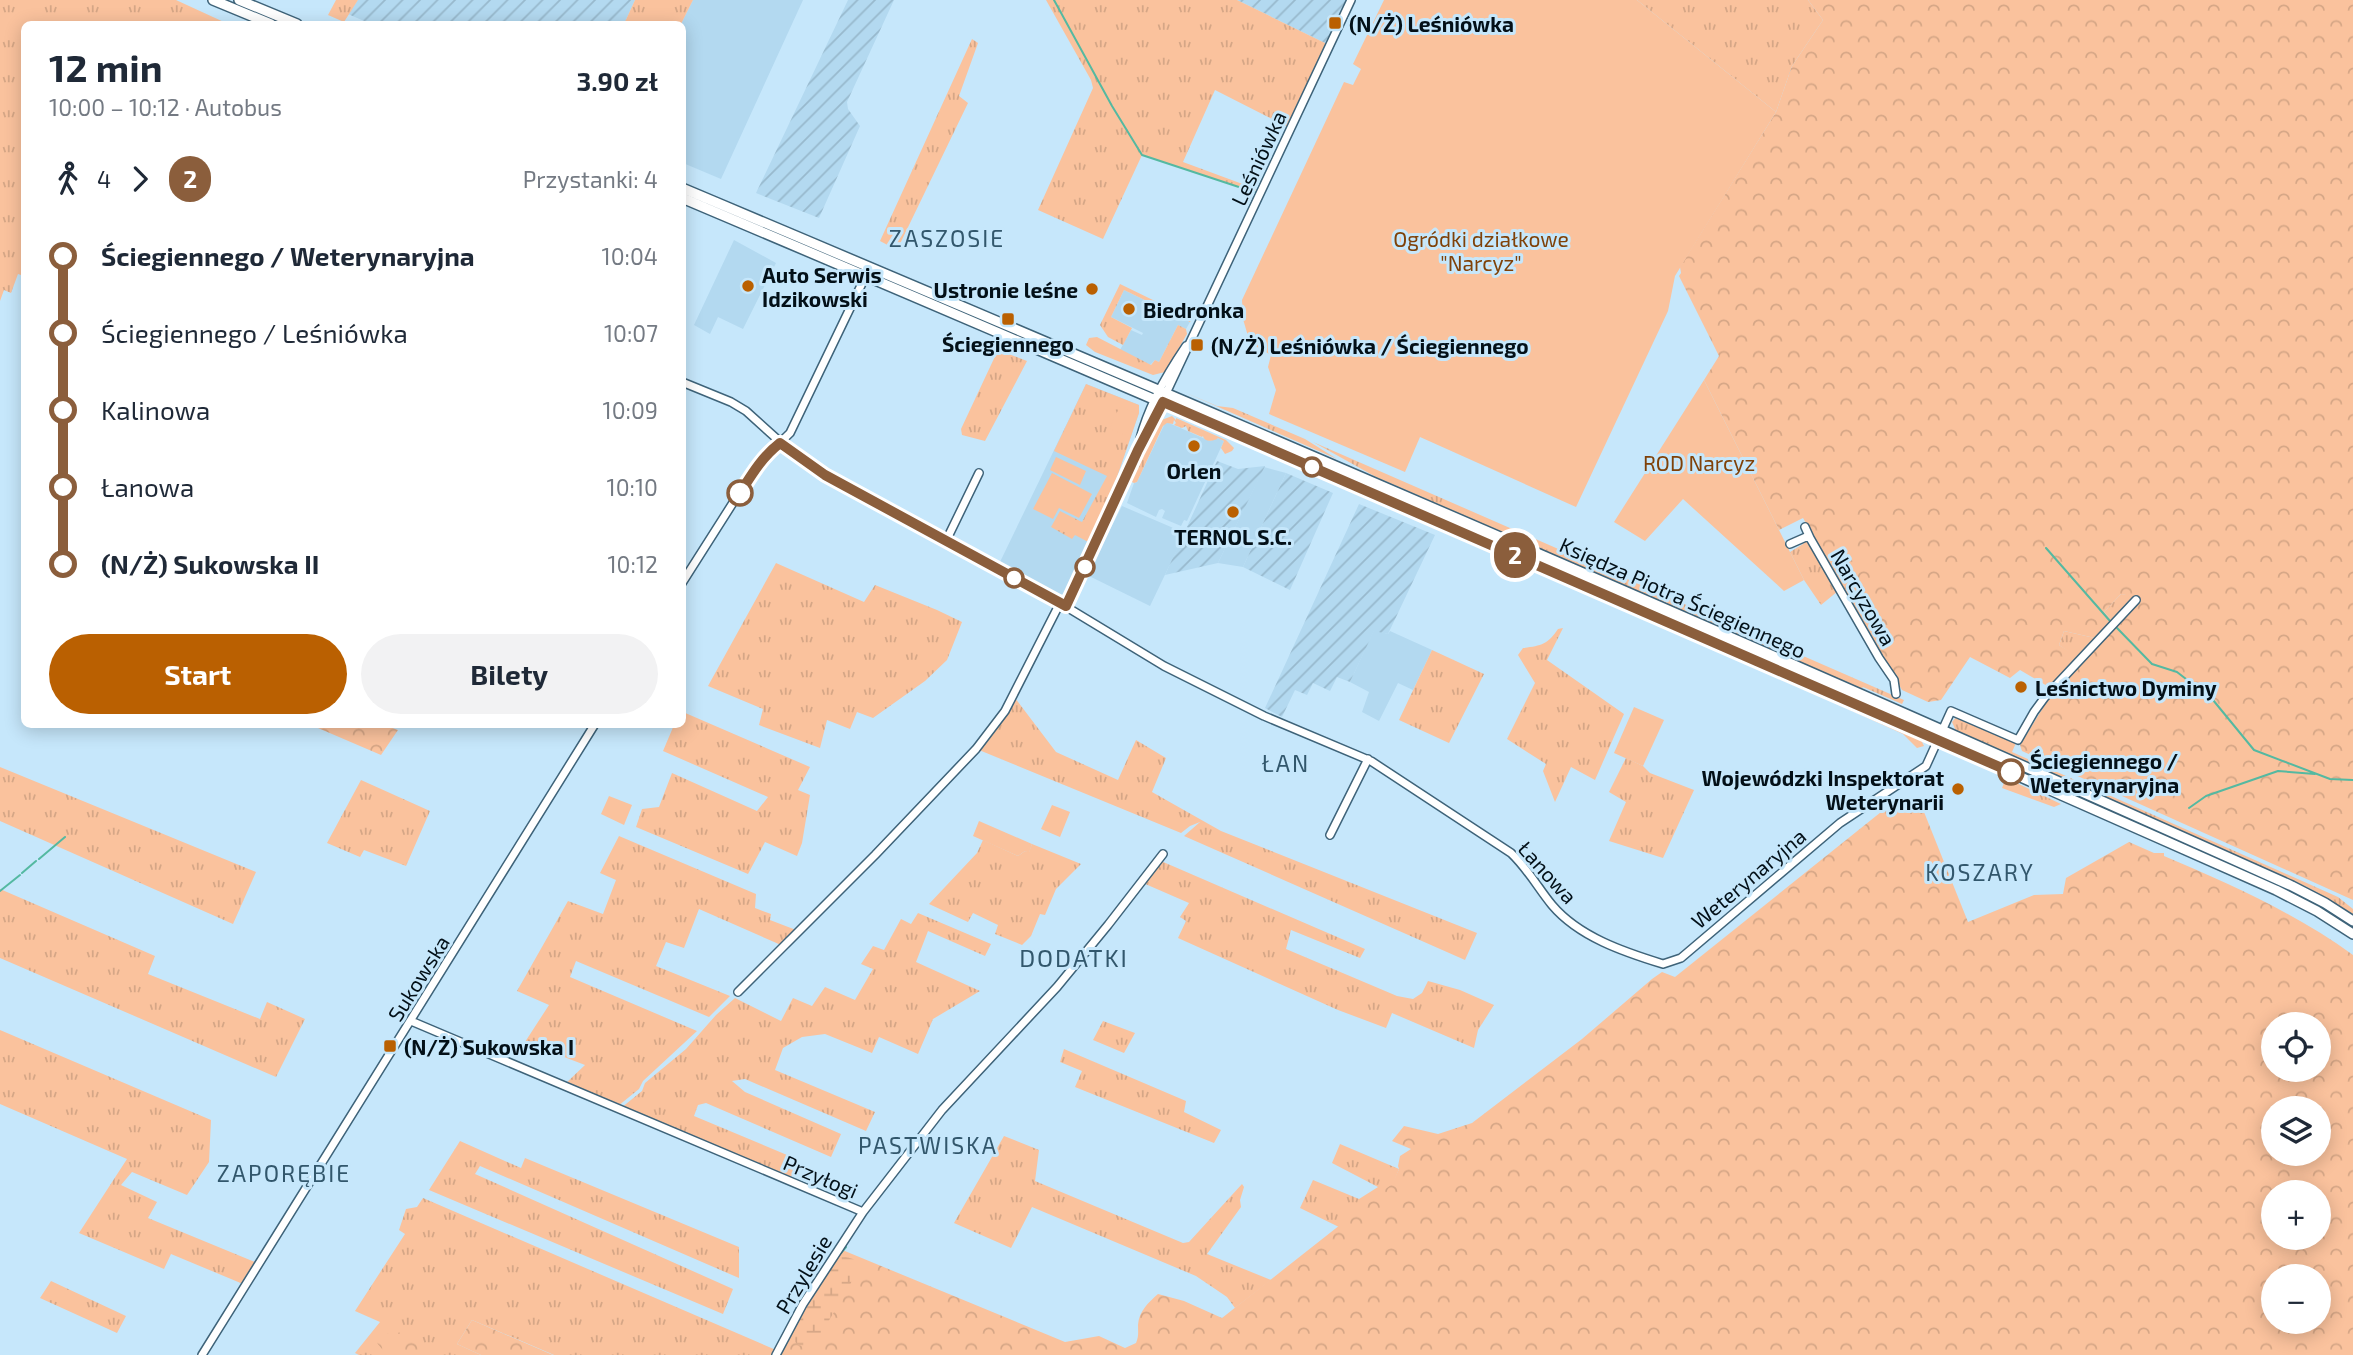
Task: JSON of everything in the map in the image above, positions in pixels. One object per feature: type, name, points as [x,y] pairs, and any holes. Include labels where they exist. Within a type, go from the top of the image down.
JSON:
[{"type":"main road","points":[[213,0],[264,21]]},
{"type":"main road","points":[[239,0],[290,21]]},
{"type":"main road","name":"Księdza Piotra Ściegiennego","points":[[686,190],[868,272]]},
{"type":"main road","name":"Księdza Piotra Ściegiennego","points":[[686,200],[868,272],[1609,583],[2276,890],[2318,911],[2353,934]]},
{"type":"main road","name":"Księdza Piotra Ściegiennego","points":[[1941,736],[2292,886],[2353,921]]},
{"type":"street","name":"Leśniówka","points":[[738,992],[884,845],[983,740],[1005,711],[1063,605],[1138,450],[1161,395],[1196,331],[1351,0]]},
{"type":"street","points":[[686,577],[757,465],[790,433],[868,272]]},
{"type":"street","name":"Łanowa","points":[[686,384],[746,411],[780,443],[825,475],[1063,605],[1182,675],[1264,716],[1368,759],[1511,853],[1524,865],[1553,906],[1577,928],[1663,964]]},
{"type":"street","points":[[946,541],[979,473]]},
{"type":"street","points":[[1805,527],[1810,538]]},
{"type":"street","name":"Narcyzowa","points":[[1790,544],[1806,537],[1810,538],[1894,680],[1896,694]]},
{"type":"street","name":"Weterynaryjna","points":[[1663,964],[1681,958],[1840,823],[1926,766],[1951,711],[2018,740],[2045,697],[2136,600]]},
{"type":"street","name":"Sukowska","points":[[202,1355],[593,728]]},
{"type":"street","points":[[1330,835],[1368,759]]},
{"type":"street","name":"Przyłogi","points":[[411,1021],[863,1212],[942,1110],[1057,987],[1163,854]]},
{"type":"street","name":"Przylesie","points":[[776,1355],[803,1304],[863,1212]]},
{"type":"shaded area","points":[[358,0],[635,0],[625,21],[364,21],[348,14]]},
{"type":"shaded area","points":[[693,0],[803,0],[721,179],[686,164],[686,21],[682,21]]},
{"type":"shaded area","points":[[848,0],[894,0],[847,102],[848,109],[860,126],[819,218],[756,193]]},
{"type":"shaded area","points":[[1237,0],[1346,0],[1327,44]]},
{"type":"shaded area","points":[[734,240],[776,263],[743,329],[718,317],[710,334],[694,325]]},
{"type":"shaded area","points":[[1124,290],[1190,322],[1186,329],[1178,325],[1159,362],[1155,360],[1150,365],[1120,350],[1131,330],[1142,335],[1143,333],[1111,317]]},
{"type":"shaded area","points":[[1086,384],[1139,405],[1139,413],[1105,512],[1066,592],[1059,596],[999,564]]},
{"type":"shaded area","points":[[1165,423],[1210,441],[1218,438],[1224,441],[1187,521],[1184,520],[1181,526],[1162,518],[1165,511],[1162,509],[1156,517],[1127,503],[1134,483],[1137,482]]},
{"type":"shaded area","points":[[1217,461],[1238,469],[1265,466],[1218,563],[1165,575]]},
{"type":"shaded area","points":[[1264,467],[1286,473],[1243,567],[1218,563]]},
{"type":"shaded area","points":[[1286,473],[1333,493],[1290,590],[1243,567]]},
{"type":"shaded area","points":[[1359,504],[1435,535],[1388,634],[1374,631],[1350,682],[1337,677],[1330,691],[1313,683],[1307,695],[1295,690],[1282,717],[1265,708]]},
{"type":"shaded area","points":[[1122,506],[1185,533],[1150,606],[1087,575]]},
{"type":"shaded area","points":[[1374,630],[1388,634],[1390,631],[1432,650],[1413,690],[1398,683],[1379,721],[1362,712],[1369,692],[1350,682]]},
{"type":"green space","points":[[0,0],[176,0],[222,21],[21,21],[21,275],[18,274],[11,293],[4,290],[0,301]]},
{"type":"green space","points":[[336,0],[358,0],[345,21],[328,15]]},
{"type":"green space","points":[[635,0],[693,0],[682,21],[625,21]]},
{"type":"green space","points":[[1046,0],[1237,0],[1327,44],[1288,127],[1215,90],[1183,162],[1256,189],[1255,192],[1142,155],[1103,239],[1038,210],[1093,88]]},
{"type":"green space","name":"Ogródki działkowe \"Narcyz\"","points":[[1384,0],[1637,0],[1776,112],[1675,276],[1668,311],[1576,507],[1420,437],[1405,472],[1269,414],[1276,390],[1268,367],[1271,355],[1250,343],[1243,319],[1242,300],[1344,82],[1353,85],[1361,69],[1353,64]]},
{"type":"green space","points":[[1637,0],[1808,0],[1823,20],[1792,66],[1776,112]]},
{"type":"green space","points":[[1808,0],[2353,0],[2353,900],[2022,751],[2020,745],[2054,690],[2020,670],[2010,678],[1970,657],[1941,700],[1928,702],[1902,690],[1803,518],[1779,530],[1704,380],[1719,356],[1679,276],[1680,267],[1776,112],[1792,66],[1823,20]],"holes":[[[2121,594],[2136,597],[2114,622],[2104,612]],[[2064,631],[2099,639],[2079,657],[2059,645]]]},
{"type":"green space","points":[[972,39],[978,43],[959,96],[968,103],[897,250],[880,241]]},
{"type":"green space","points":[[1120,284],[1192,319],[1190,322],[1124,290],[1111,317],[1132,328],[1123,345],[1108,337],[1100,325]]},
{"type":"green space","points":[[1178,325],[1186,329],[1187,334],[1165,372],[1153,375],[1095,352],[1086,345],[1089,338],[1097,337],[1151,365],[1155,360],[1159,362]]},
{"type":"green space","points":[[998,350],[1027,361],[985,441],[962,435],[961,429]]},
{"type":"green space","name":"ROD Narcyz","points":[[1704,380],[1804,580],[1784,591],[1683,499],[1645,541],[1614,522]]},
{"type":"green space","points":[[1086,384],[1139,405],[1139,413],[1106,509],[1090,543],[1075,535],[1072,539],[1051,527],[1060,511],[1082,522],[1107,476],[1054,451]]},
{"type":"green space","points":[[1184,392],[1217,406],[1233,408],[1305,439],[1337,459]]},
{"type":"green space","points":[[1178,404],[1462,523],[1926,728],[1840,693]]},
{"type":"green space","points":[[1121,406],[1136,413],[1125,435],[1110,429]]},
{"type":"green space","points":[[1172,416],[1226,440],[1234,448],[1225,454],[1221,448],[1224,441],[1218,438],[1207,440],[1188,431],[1186,426],[1182,428],[1174,425],[1174,420],[1173,424],[1167,423],[1163,426],[1137,482],[1132,482],[1159,421]]},
{"type":"green space","points":[[1313,442],[1904,700],[1902,704],[1863,687],[1861,689],[1376,477]]},
{"type":"green space","points":[[1056,457],[1086,471],[1080,485],[1050,470]]},
{"type":"green space","points":[[1052,473],[1092,494],[1079,518],[1059,508],[1053,519],[1033,509]]},
{"type":"green space","points":[[1331,481],[1843,703],[1920,738],[1924,746],[1917,748],[1903,734],[1330,483]]},
{"type":"green space","points":[[1805,541],[1810,544],[1838,591],[1821,605],[1790,552]]},
{"type":"green space","points":[[776,563],[864,602],[875,585],[962,622],[947,660],[925,681],[873,718],[857,712],[850,729],[827,720],[820,748],[759,725],[763,709],[708,686]]},
{"type":"green space","points":[[2121,594],[2136,596],[2114,622],[2104,612]]},
{"type":"green space","points":[[1563,628],[1547,660],[1624,714],[1595,780],[1571,767],[1555,802],[1543,771],[1546,764],[1507,739],[1535,683],[1518,655],[1523,648],[1544,643],[1558,629]]},
{"type":"green space","points":[[2064,631],[2099,639],[2078,658],[2059,645]]},
{"type":"green space","points":[[1432,650],[1484,674],[1449,743],[1399,720]]},
{"type":"green space","points":[[1015,698],[1056,752],[1118,780],[1136,740],[1166,758],[1152,792],[1221,831],[1477,933],[1465,960],[1184,836],[1200,822],[1181,833],[979,750]]},
{"type":"green space","points":[[1634,707],[1664,720],[1643,766],[1614,753]]},
{"type":"green space","points":[[686,713],[810,767],[798,790],[810,795],[802,843],[797,856],[765,842],[748,874],[636,827],[642,809],[659,807],[672,773],[757,811],[768,797],[663,751],[673,728],[686,728]]},
{"type":"green space","points":[[1957,716],[2016,743],[2012,752],[2338,897],[2353,909],[2353,914],[2307,887],[1956,731],[1952,722]]},
{"type":"green space","points":[[318,728],[398,730],[381,755]]},
{"type":"green space","points":[[1626,758],[1643,766],[1650,773],[1694,790],[1663,858],[1609,841],[1626,802],[1609,792]]},
{"type":"green space","points":[[0,767],[256,872],[233,924],[0,821]]},
{"type":"green space","points":[[2006,778],[2061,804],[2054,807],[2002,788]]},
{"type":"green space","points":[[361,780],[430,811],[406,866],[364,850],[360,857],[327,843]]},
{"type":"green space","points":[[609,796],[632,805],[624,825],[601,814]]},
{"type":"green space","points":[[1052,805],[1070,812],[1060,837],[1041,829]]},
{"type":"green space","points":[[1922,807],[1968,922],[2034,895],[2063,894],[2066,878],[2129,842],[2154,853],[2164,853],[2164,856],[2262,900],[2353,955],[2353,1355],[778,1355],[840,1249],[1065,1342],[1099,1336],[1125,1348],[1136,1343],[1142,1311],[1158,1294],[1184,1301],[1222,1318],[1392,1184],[1399,1169],[1400,1156],[1411,1149],[1392,1141],[1404,1126],[1438,1134],[1472,1123],[1582,1039],[1652,979],[1662,972],[1675,977],[1881,812]]},
{"type":"green space","points":[[979,821],[1032,844],[1029,853],[1025,851],[1018,856],[973,836]]},
{"type":"green space","points":[[619,836],[756,894],[755,908],[771,914],[770,920],[796,930],[781,945],[699,909],[684,948],[666,942],[656,966],[730,996],[709,1017],[576,961],[570,977],[697,1031],[643,1081],[639,1089],[618,1106],[565,1084],[585,1065],[525,1042],[549,1005],[517,991],[568,901],[603,914],[616,880],[600,873]]},
{"type":"green space","points":[[983,840],[1018,856],[1025,851],[1029,852],[1032,844],[1081,864],[1056,889],[1045,915],[1040,914],[1031,936],[1022,945],[995,934],[998,925],[973,913],[968,922],[929,904],[977,853]]},
{"type":"green space","points":[[1161,861],[1365,949],[1360,958],[1291,930],[1286,949],[1397,996],[1413,999],[1422,993],[1428,981],[1460,990],[1494,1005],[1478,1030],[1474,1048],[1392,1013],[1386,1028],[1338,1010],[1178,938],[1186,921],[1180,917],[1189,903],[1143,883]]},
{"type":"green space","points":[[0,889],[155,956],[148,974],[260,1019],[267,1002],[305,1019],[276,1077],[0,958]]},
{"type":"green space","points":[[918,913],[991,944],[985,956],[928,931],[916,962],[980,991],[933,1019],[918,1054],[879,1037],[872,1053],[825,1034],[802,1037],[783,1048],[775,1070],[875,1112],[866,1131],[745,1079],[732,1081],[745,1092],[841,1134],[831,1157],[706,1103],[698,1105],[694,1116],[799,1160],[790,1179],[621,1108],[642,1091],[645,1083],[686,1049],[735,998],[781,1021],[793,998],[812,1006],[825,987],[855,1000],[873,969],[861,964],[873,946],[884,950],[901,919],[911,924]]},
{"type":"green space","points":[[1103,1021],[1135,1033],[1124,1053],[1093,1040]]},
{"type":"green space","points":[[0,1030],[211,1120],[209,1162],[187,1195],[132,1172],[121,1185],[157,1202],[148,1218],[257,1263],[243,1284],[171,1254],[164,1269],[79,1233],[127,1159],[0,1104]]},
{"type":"green space","points":[[1064,1049],[1186,1101],[1184,1112],[1221,1130],[1214,1143],[1075,1087],[1082,1071],[1060,1062]]},
{"type":"green space","points":[[1004,1136],[1039,1150],[1035,1181],[1183,1243],[1189,1242],[1242,1184],[1244,1187],[1241,1207],[1207,1254],[1271,1280],[1235,1308],[1227,1297],[1196,1276],[1032,1207],[1011,1248],[954,1223]]},
{"type":"green space","points":[[460,1141],[521,1168],[525,1158],[739,1247],[739,1278],[480,1166],[475,1174],[733,1289],[723,1314],[429,1190]]},
{"type":"green space","points":[[1340,1144],[1399,1169],[1393,1184],[1339,1227],[1300,1208],[1313,1180],[1359,1199],[1378,1187],[1332,1163]]},
{"type":"green space","points":[[423,1198],[776,1350],[778,1355],[554,1355],[472,1320],[457,1344],[481,1355],[359,1355],[355,1353],[380,1322],[355,1311],[405,1234],[399,1230],[406,1209],[417,1207]]},
{"type":"green space","points":[[839,1255],[860,1264],[847,1291],[812,1348],[798,1345],[791,1337],[809,1302]]},
{"type":"green space","points":[[51,1281],[126,1316],[117,1333],[40,1298]]},
{"type":"green space","points":[[472,1320],[553,1355],[481,1355],[457,1344]]},
{"type":"green space","points":[[381,1331],[391,1335],[401,1332],[410,1341],[428,1349],[425,1355],[387,1355],[377,1343]]},
{"type":"waterway","points":[[1054,0],[1142,155],[1257,193]]},
{"type":"waterway","points":[[2046,548],[2110,621]]},
{"type":"waterway","points":[[2117,628],[2152,664],[2177,672],[2213,700],[2254,750],[2330,779],[2353,780]]},
{"type":"waterway","points":[[2189,808],[2206,796],[2278,771],[2315,774]]},
{"type":"waterway","points":[[39,859],[65,837]]},
{"type":"waterway","points":[[22,873],[36,861]]},
{"type":"waterway","points":[[0,891],[20,875]]},
{"type":"waterway","points":[[841,1253],[846,1247]]},
{"type":"bus line","name":"2","points":[[740,493],[757,465],[780,443],[825,475],[1066,606],[1163,402],[2011,772]]},
{"type":"place","name":"(N/Ż) Leśniówka","points":[[1335,23]]},
{"type":"place","name":"Auto Serwis Idzikowski","points":[[748,286]]},
{"type":"place","name":"Ustronie leśne","points":[[1092,289]]},
{"type":"place","name":"Biedronka","points":[[1129,309]]},
{"type":"place","name":"Ściegiennego","points":[[1008,319]]},
{"type":"place","name":"(N/Ż) Leśniówka / Ściegiennego","points":[[1197,345]]},
{"type":"place","name":"Orlen","points":[[1194,446]]},
{"type":"place","name":"TERNOL S.C.","points":[[1233,512]]},
{"type":"place","name":"Leśnictwo Dyminy","points":[[2021,687]]},
{"type":"place","name":"Ściegiennego / Weterynaryjna","points":[[2011,772]]},
{"type":"place","name":"Wojewódzki Inspektorat Weterynarii","points":[[1958,789]]},
{"type":"place","name":"(N/Ż) Sukowska I","points":[[390,1046]]},
{"type":"district","name":"ZASZOSIE","points":[[947,238]]},
{"type":"district","name":"ŁAN","points":[[1286,763]]},
{"type":"district","name":"KOSZARY","points":[[1980,872]]},
{"type":"district","name":"DODATKI","points":[[1074,957]]},
{"type":"district","name":"PASTWISKA","points":[[928,1145]]},
{"type":"district","name":"ZAPORĘBIE","points":[[284,1173]]}]
